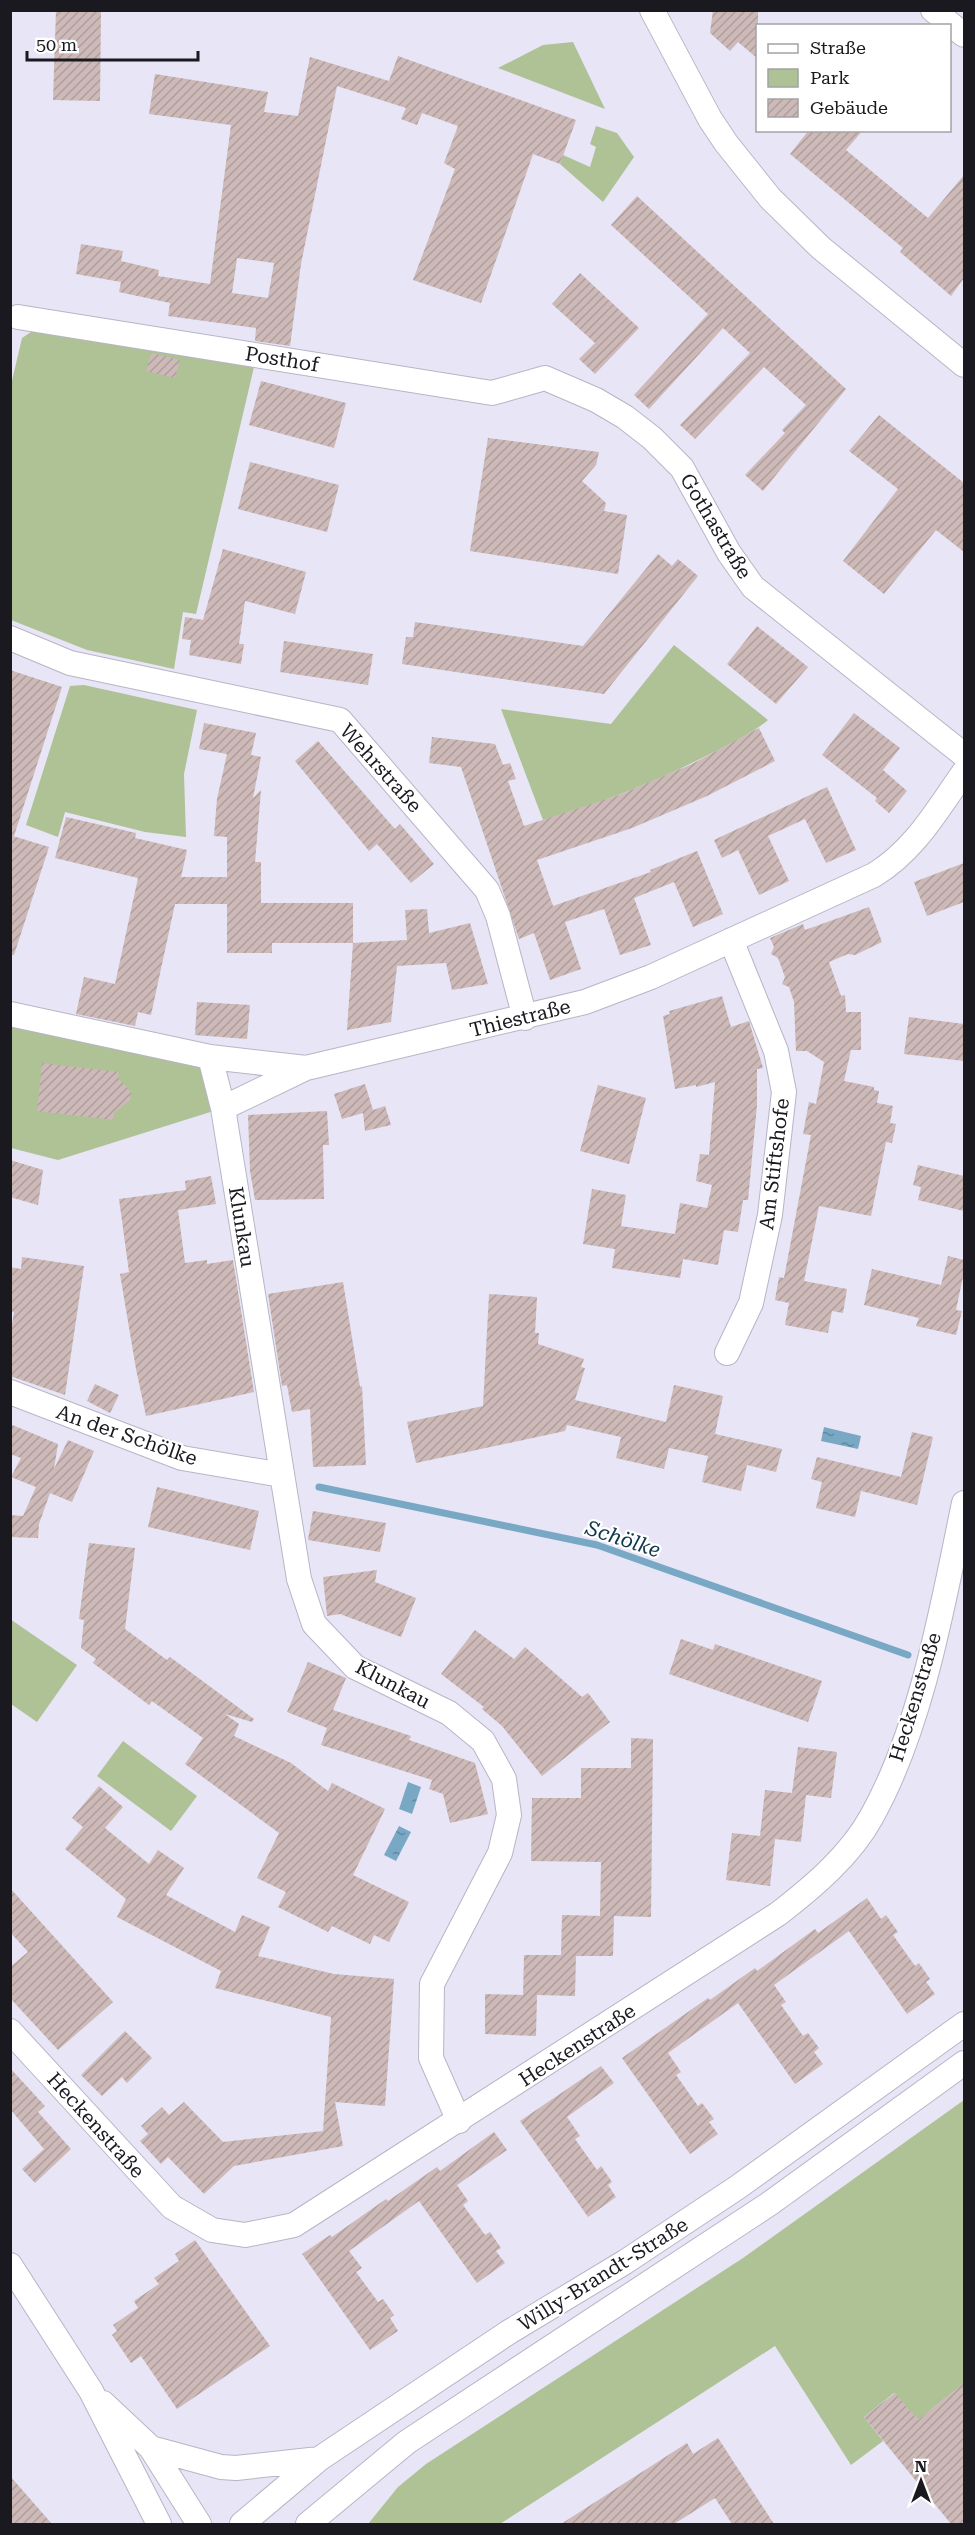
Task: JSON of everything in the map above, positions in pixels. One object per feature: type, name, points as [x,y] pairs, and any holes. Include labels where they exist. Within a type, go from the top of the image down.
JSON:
[{"type":"street","points":[[652,10],[710,119],[731,150],[770,198],[821,248],[964,365]]},
{"type":"street","points":[[933,10],[950,24]]},
{"type":"street","points":[[951,25],[964,36]]},
{"type":"street","name":"Posthof","points":[[18,317],[492,393],[545,378]]},
{"type":"street","name":"Gothastraße","points":[[545,378],[596,399],[652,438],[682,468],[729,553],[753,587],[964,755]]},
{"type":"street","name":"Wehrstraße","points":[[10,638],[70,663],[340,720],[487,890],[498,916],[525,1018]]},
{"type":"street","name":"Thiestraße","points":[[10,1014],[210,1057],[306,1068],[525,1018],[585,1002],[651,977],[874,875],[897,860],[915,841],[964,772]]},
{"type":"street","name":"Am Stiftshofe","points":[[727,1353],[751,1303],[770,1215],[784,1092],[776,1051],[731,940]]},
{"type":"street","name":"Klunkau","points":[[210,1057],[223,1108],[299,1579],[314,1623],[355,1667],[448,1713],[483,1741],[504,1779],[509,1815],[500,1854],[432,1984],[431,2058],[459,2121]]},
{"type":"street","points":[[223,1108],[306,1068]]},
{"type":"street","name":"An der Schölke","points":[[10,1392],[182,1458],[282,1475]]},
{"type":"street","name":"Heckenstraße","points":[[10,2031],[172,2207],[212,2230],[245,2235],[294,2225],[778,1914],[804,1894],[840,1860],[872,1818],[898,1760],[923,1682],[964,1503]]},
{"type":"street","name":"Willy-Brandt-Straße","points":[[242,2524],[319,2459],[509,2332],[625,2262],[738,2187],[964,2024]]},
{"type":"street","name":"Willy-Brandt-Straße","points":[[314,2522],[407,2442],[769,2204],[964,2063]]},
{"type":"street","points":[[10,2265],[91,2391],[159,2524]]},
{"type":"street","points":[[91,2391],[151,2448],[199,2524]]},
{"type":"street","points":[[151,2448],[222,2467],[236,2468],[319,2459]]},
{"type":"green space","points":[[573,42],[605,109],[498,68],[543,45]]},
{"type":"green space","points":[[596,126],[617,133],[634,157],[603,202],[560,164],[563,155],[590,167],[596,147],[590,144]]},
{"type":"green space","points":[[34,330],[254,367],[196,614],[183,612],[174,669],[87,650],[11,620],[11,385],[22,338]]},
{"type":"green space","points":[[674,645],[768,720],[733,742],[655,780],[589,806],[543,820],[501,709],[611,724]]},
{"type":"green space","points":[[84,685],[197,710],[184,774],[186,837],[145,832],[65,812],[58,837],[26,825],[70,686]]},
{"type":"green space","points":[[11,1014],[210,1057],[223,1108],[58,1160],[11,1148]]},
{"type":"green space","points":[[10,1619],[77,1665],[37,1722],[11,1704]]},
{"type":"green space","points":[[123,1741],[197,1796],[171,1831],[97,1776]]},
{"type":"green space","points":[[964,2100],[964,2395],[958,2388],[918,2420],[894,2393],[864,2417],[883,2441],[851,2465],[775,2346],[500,2524],[368,2524],[398,2487],[426,2464],[743,2258]]},
{"type":"water","points":[[824,1427],[861,1436],[858,1449],[821,1441]]},
{"type":"water","points":[[408,1782],[421,1787],[412,1814],[399,1809]]},
{"type":"water","points":[[399,1826],[411,1832],[396,1861],[384,1855]]},
{"type":"building","points":[[56,10],[101,10],[100,101],[53,100]]},
{"type":"building","points":[[713,10],[758,10],[756,57],[738,42],[730,51],[710,33]]},
{"type":"building","points":[[398,56],[576,120],[560,164],[533,154],[481,303],[413,280],[455,169],[444,163],[458,126],[422,113],[417,125],[401,119],[406,108],[337,86],[301,264],[290,346],[255,341],[256,328],[168,316],[170,303],[119,292],[121,282],[76,274],[81,244],[123,251],[121,261],[159,270],[158,276],[210,284],[231,125],[149,114],[155,74],[268,92],[264,112],[298,116],[310,57],[389,81]],"holes":[[[237,258],[274,263],[268,298],[232,293]]]},
{"type":"building","points":[[807,132],[861,132],[846,150],[928,218],[964,175],[964,278],[951,296],[900,252],[903,248],[790,154]]},
{"type":"building","points":[[637,196],[846,389],[763,491],[745,475],[785,433],[782,430],[806,405],[764,367],[695,439],[680,425],[750,353],[723,328],[649,409],[634,395],[708,314],[611,225]]},
{"type":"building","points":[[580,273],[639,328],[595,374],[579,359],[595,343],[552,304]]},
{"type":"building","points":[[151,353],[180,360],[175,378],[146,371]]},
{"type":"building","points":[[261,381],[346,403],[334,448],[249,425]]},
{"type":"building","points":[[879,415],[964,483],[964,552],[936,530],[884,594],[843,561],[898,489],[849,451]]},
{"type":"building","points":[[488,438],[599,452],[596,465],[582,481],[606,503],[604,511],[627,515],[618,574],[470,551]]},
{"type":"building","points":[[250,462],[339,485],[327,532],[238,509]]},
{"type":"building","points":[[223,549],[306,572],[295,614],[245,601],[239,644],[244,644],[241,664],[189,655],[191,640],[182,639],[185,617],[203,620]]},
{"type":"building","points":[[658,554],[672,566],[678,559],[698,576],[604,694],[402,664],[406,637],[413,637],[415,622],[583,646]]},
{"type":"building","points":[[757,626],[808,667],[776,704],[727,664]]},
{"type":"building","points":[[284,641],[373,654],[368,685],[280,672]]},
{"type":"building","points":[[10,670],[62,687],[13,836],[49,847],[14,955],[10,955]]},
{"type":"building","points":[[854,713],[900,748],[883,770],[907,791],[889,813],[875,801],[877,798],[822,755]]},
{"type":"building","points":[[204,723],[256,733],[251,755],[261,757],[253,798],[261,790],[255,862],[261,862],[261,903],[353,903],[353,943],[272,943],[272,953],[227,953],[227,904],[175,904],[151,1015],[138,1012],[135,1026],[76,1014],[84,977],[115,984],[138,878],[55,858],[66,817],[136,833],[135,838],[187,850],[181,877],[227,877],[227,837],[214,836],[217,799],[227,754],[199,749]]},
{"type":"building","points":[[759,728],[775,761],[707,796],[632,828],[537,860],[553,906],[651,872],[650,870],[697,851],[723,914],[693,927],[674,882],[634,898],[651,945],[620,955],[604,909],[565,922],[581,969],[550,980],[534,933],[519,939],[461,767],[429,763],[432,737],[495,744],[503,765],[510,763],[516,779],[508,781],[524,826],[619,795],[692,764]]},
{"type":"building","points":[[318,741],[395,829],[400,824],[434,864],[411,883],[377,844],[369,851],[295,761]]},
{"type":"building","points":[[827,787],[856,850],[826,863],[805,819],[768,836],[789,881],[759,895],[738,850],[722,858],[714,840]]},
{"type":"building","points":[[964,863],[964,902],[927,916],[914,882]]},
{"type":"building","points":[[869,907],[882,942],[855,955],[848,954],[829,962],[841,996],[845,995],[846,1012],[861,1012],[861,1050],[851,1050],[844,1081],[874,1087],[874,1090],[879,1091],[877,1103],[893,1106],[890,1123],[896,1124],[892,1143],[886,1142],[871,1216],[819,1206],[804,1281],[847,1289],[843,1313],[832,1311],[828,1333],[785,1325],[789,1303],[775,1300],[779,1277],[784,1278],[811,1135],[803,1134],[809,1102],[816,1104],[824,1062],[807,1051],[796,1051],[794,1002],[789,987],[782,984],[785,977],[778,958],[771,954],[774,947],[770,938],[803,924],[805,930]]},
{"type":"building","points":[[427,909],[429,933],[470,923],[488,984],[452,990],[446,963],[397,966],[391,1022],[347,1030],[353,943],[407,940],[405,910]]},
{"type":"building","points":[[722,996],[731,1027],[749,1021],[763,1068],[757,1069],[757,1105],[748,1200],[743,1200],[738,1232],[724,1230],[718,1265],[683,1259],[680,1278],[612,1268],[615,1249],[583,1244],[592,1189],[626,1195],[621,1226],[675,1234],[680,1203],[707,1208],[712,1185],[696,1181],[700,1154],[709,1155],[715,1082],[675,1089],[663,1016],[670,1014],[669,1011]]},
{"type":"building","points":[[197,1002],[250,1005],[247,1039],[195,1035]]},
{"type":"building","points":[[909,1017],[964,1024],[964,1061],[904,1054]]},
{"type":"building","points":[[42,1063],[119,1072],[118,1078],[131,1092],[130,1100],[114,1113],[113,1120],[37,1111]]},
{"type":"building","points":[[365,1084],[373,1110],[385,1106],[391,1125],[365,1131],[363,1113],[342,1119],[334,1094]]},
{"type":"building","points":[[598,1085],[646,1098],[629,1164],[580,1151]]},
{"type":"building","points":[[327,1111],[329,1145],[323,1145],[324,1199],[255,1200],[250,1171],[248,1115]]},
{"type":"building","points":[[10,1160],[43,1170],[38,1205],[10,1197]]},
{"type":"building","points":[[918,1165],[964,1176],[964,1211],[918,1200],[921,1187],[913,1185]]},
{"type":"building","points":[[211,1176],[216,1204],[178,1210],[185,1263],[207,1260],[207,1264],[233,1260],[254,1392],[146,1416],[120,1274],[129,1272],[119,1199],[186,1190],[185,1181]]},
{"type":"building","points":[[948,1256],[964,1260],[964,1272],[956,1310],[962,1311],[956,1335],[916,1326],[919,1318],[864,1305],[872,1269],[941,1285]]},
{"type":"building","points":[[22,1257],[84,1266],[65,1395],[10,1376],[10,1338],[14,1312],[10,1311],[10,1267],[21,1269]]},
{"type":"building","points":[[343,1282],[360,1387],[362,1386],[366,1465],[313,1467],[310,1409],[292,1412],[287,1385],[282,1386],[268,1294]]},
{"type":"building","points":[[489,1294],[537,1297],[535,1333],[539,1333],[538,1344],[584,1359],[581,1367],[585,1368],[575,1400],[666,1422],[674,1385],[723,1396],[715,1434],[782,1449],[776,1472],[747,1465],[741,1491],[702,1482],[708,1456],[669,1448],[664,1469],[616,1458],[621,1437],[567,1425],[565,1431],[416,1463],[407,1422],[483,1406]]},
{"type":"building","points":[[95,1384],[119,1395],[110,1413],[87,1401]]},
{"type":"building","points":[[10,1424],[58,1444],[54,1469],[68,1440],[94,1451],[72,1502],[50,1493],[39,1524],[38,1538],[10,1537],[10,1515],[23,1516],[36,1487],[11,1477],[21,1458],[10,1454]]},
{"type":"building","points":[[912,1432],[933,1437],[917,1505],[861,1491],[855,1517],[816,1508],[822,1482],[811,1479],[817,1457],[901,1477]]},
{"type":"building","points":[[157,1487],[259,1511],[250,1550],[148,1527]]},
{"type":"building","points":[[313,1511],[386,1523],[380,1552],[308,1540]]},
{"type":"building","points":[[89,1543],[135,1548],[125,1629],[167,1660],[170,1657],[254,1719],[252,1722],[225,1714],[239,1724],[234,1736],[291,1763],[328,1791],[332,1783],[385,1809],[353,1875],[409,1902],[389,1942],[374,1935],[370,1944],[332,1926],[328,1932],[278,1907],[286,1892],[257,1878],[279,1833],[185,1764],[203,1738],[152,1701],[149,1705],[93,1663],[96,1659],[81,1648],[84,1620],[79,1619]]},
{"type":"building","points":[[377,1570],[375,1582],[416,1598],[401,1637],[340,1614],[327,1616],[323,1577]]},
{"type":"building","points":[[475,1630],[514,1659],[525,1647],[582,1697],[588,1693],[610,1722],[542,1776],[502,1726],[482,1709],[484,1707],[441,1674]]},
{"type":"building","points":[[681,1639],[713,1650],[715,1644],[822,1681],[808,1722],[669,1674]]},
{"type":"building","points":[[308,1662],[346,1678],[333,1710],[411,1736],[409,1740],[475,1763],[488,1814],[450,1823],[443,1794],[429,1789],[432,1780],[321,1745],[327,1728],[287,1712]]},
{"type":"building","points":[[631,1738],[653,1739],[651,1917],[614,1916],[613,1956],[576,1956],[575,1996],[537,1995],[536,2036],[485,2034],[485,1994],[523,1995],[524,1955],[561,1955],[562,1915],[600,1916],[601,1862],[531,1861],[532,1798],[581,1798],[581,1768],[631,1768]]},
{"type":"building","points":[[798,1747],[837,1752],[831,1798],[806,1795],[801,1842],[775,1839],[770,1886],[726,1880],[732,1833],[760,1836],[765,1790],[792,1793]]},
{"type":"building","points":[[99,1786],[123,1807],[105,1828],[149,1864],[158,1850],[184,1868],[166,1895],[235,1932],[242,1915],[270,1927],[258,1956],[334,1974],[394,1979],[385,2106],[335,2102],[343,2146],[234,2166],[204,2194],[168,2157],[161,2164],[140,2141],[148,2134],[141,2126],[162,2107],[169,2115],[184,2102],[223,2142],[323,2131],[331,2017],[215,1988],[221,1971],[117,1917],[126,1899],[65,1849],[83,1827],[72,1818]]},
{"type":"building","points":[[10,1888],[113,2002],[58,2050],[10,1998],[10,1967],[28,1952],[10,1932]]},
{"type":"building","points":[[867,1898],[881,1919],[886,1915],[898,1932],[893,1935],[915,1966],[919,1963],[930,1979],[926,1982],[935,1994],[907,2014],[849,1931],[774,1985],[786,2002],[781,2005],[803,2036],[808,2033],[819,2048],[814,2052],[823,2064],[795,2084],[738,2003],[668,2053],[681,2072],[676,2075],[698,2106],[702,2103],[714,2119],[709,2122],[718,2134],[690,2154],[622,2058],[708,1998],[710,2000],[755,1968],[757,1971],[815,1929],[818,1933]]},
{"type":"building","points":[[125,2031],[152,2058],[127,2083],[122,2077],[102,2096],[81,2075]]},
{"type":"building","points":[[601,2066],[614,2083],[567,2117],[580,2136],[575,2139],[597,2170],[601,2166],[612,2182],[608,2185],[616,2197],[588,2217],[520,2121]]},
{"type":"building","points":[[10,2068],[45,2106],[38,2112],[71,2149],[35,2183],[22,2169],[44,2149],[10,2109]]},
{"type":"building","points":[[494,2132],[507,2150],[457,2185],[468,2201],[463,2205],[485,2235],[490,2232],[501,2248],[496,2251],[505,2263],[477,2283],[419,2201],[349,2251],[362,2268],[356,2272],[378,2302],[383,2299],[394,2315],[390,2318],[398,2331],[370,2350],[302,2254],[330,2235],[332,2237],[386,2199],[388,2201],[437,2167],[440,2171]]},
{"type":"building","points":[[195,2240],[270,2346],[177,2409],[141,2356],[131,2363],[112,2335],[117,2331],[113,2325],[138,2308],[134,2301],[159,2284],[154,2278],[179,2261],[175,2254]]},
{"type":"building","points":[[964,2383],[964,2524],[951,2524],[864,2417],[895,2393],[918,2420]]},
{"type":"building","points":[[718,2438],[774,2524],[732,2524],[715,2498],[674,2524],[561,2524],[687,2443],[693,2454]]},
{"type":"building","points":[[10,2476],[52,2524],[10,2524]]},
{"type":"waterway","name":"Schölke","points":[[319,1487],[597,1545],[908,1655]]}]
